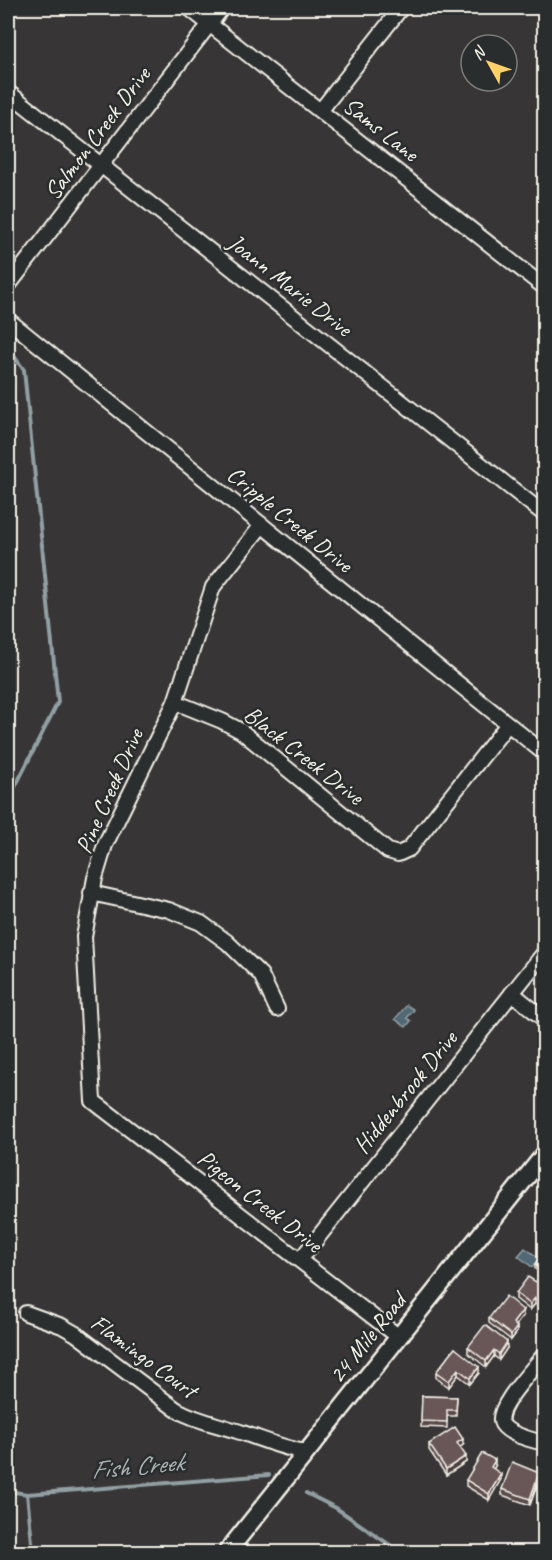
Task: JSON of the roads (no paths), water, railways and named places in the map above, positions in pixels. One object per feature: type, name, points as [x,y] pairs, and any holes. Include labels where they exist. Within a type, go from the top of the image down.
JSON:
[{"type":"street","name":"Sams Lane","points":[[189,8],[544,287]]},
{"type":"street","name":"Salmon Creek Drive","points":[[8,286],[222,8]]},
{"type":"street","points":[[321,110],[401,8]]},
{"type":"street","name":"Joann Marie Drive","points":[[8,92],[544,514]]},
{"type":"street","name":"Cripple Creek Drive","points":[[8,320],[544,753]]},
{"type":"street","name":"Pine Creek Drive","points":[[93,1101],[84,937],[91,892],[105,845],[175,702],[213,587],[261,525]]},
{"type":"street","name":"Black Creek Drive","points":[[175,702],[241,731],[390,852],[398,854],[409,849],[508,724]]},
{"type":"street","points":[[91,892],[169,910],[201,923],[227,942],[261,975],[277,1009]]},
{"type":"street","name":"Hiddenbrook Drive","points":[[300,1260],[544,953]]},
{"type":"street","points":[[512,993],[544,1019]]},
{"type":"street","name":"Pigeon Creek Drive","points":[[93,1101],[399,1337]]},
{"type":"street","name":"24 Mile Road","points":[[227,1552],[544,1155]]},
{"type":"street","name":"Flamingo Court","points":[[26,1313],[62,1326],[76,1334],[177,1410],[194,1419],[241,1432],[301,1458]]},
{"type":"street","points":[[544,1355],[504,1405],[500,1418],[504,1427],[510,1431],[544,1443]]},
{"type":"water","points":[[407,1005],[414,1010],[407,1018],[411,1021],[406,1027],[395,1019]]},
{"type":"water","points":[[525,1248],[539,1258],[532,1267],[518,1256]]},
{"type":"waterway","points":[[8,348],[24,370],[58,702],[8,801]]},
{"type":"waterway","points":[[8,1414],[8,1488]]},
{"type":"waterway","name":"Fish Creek","points":[[8,1491],[27,1494],[269,1475]]},
{"type":"waterway","name":"Fish Creek","points":[[306,1493],[336,1508],[400,1552]]},
{"type":"waterway","points":[[27,1494],[33,1552]]}]
